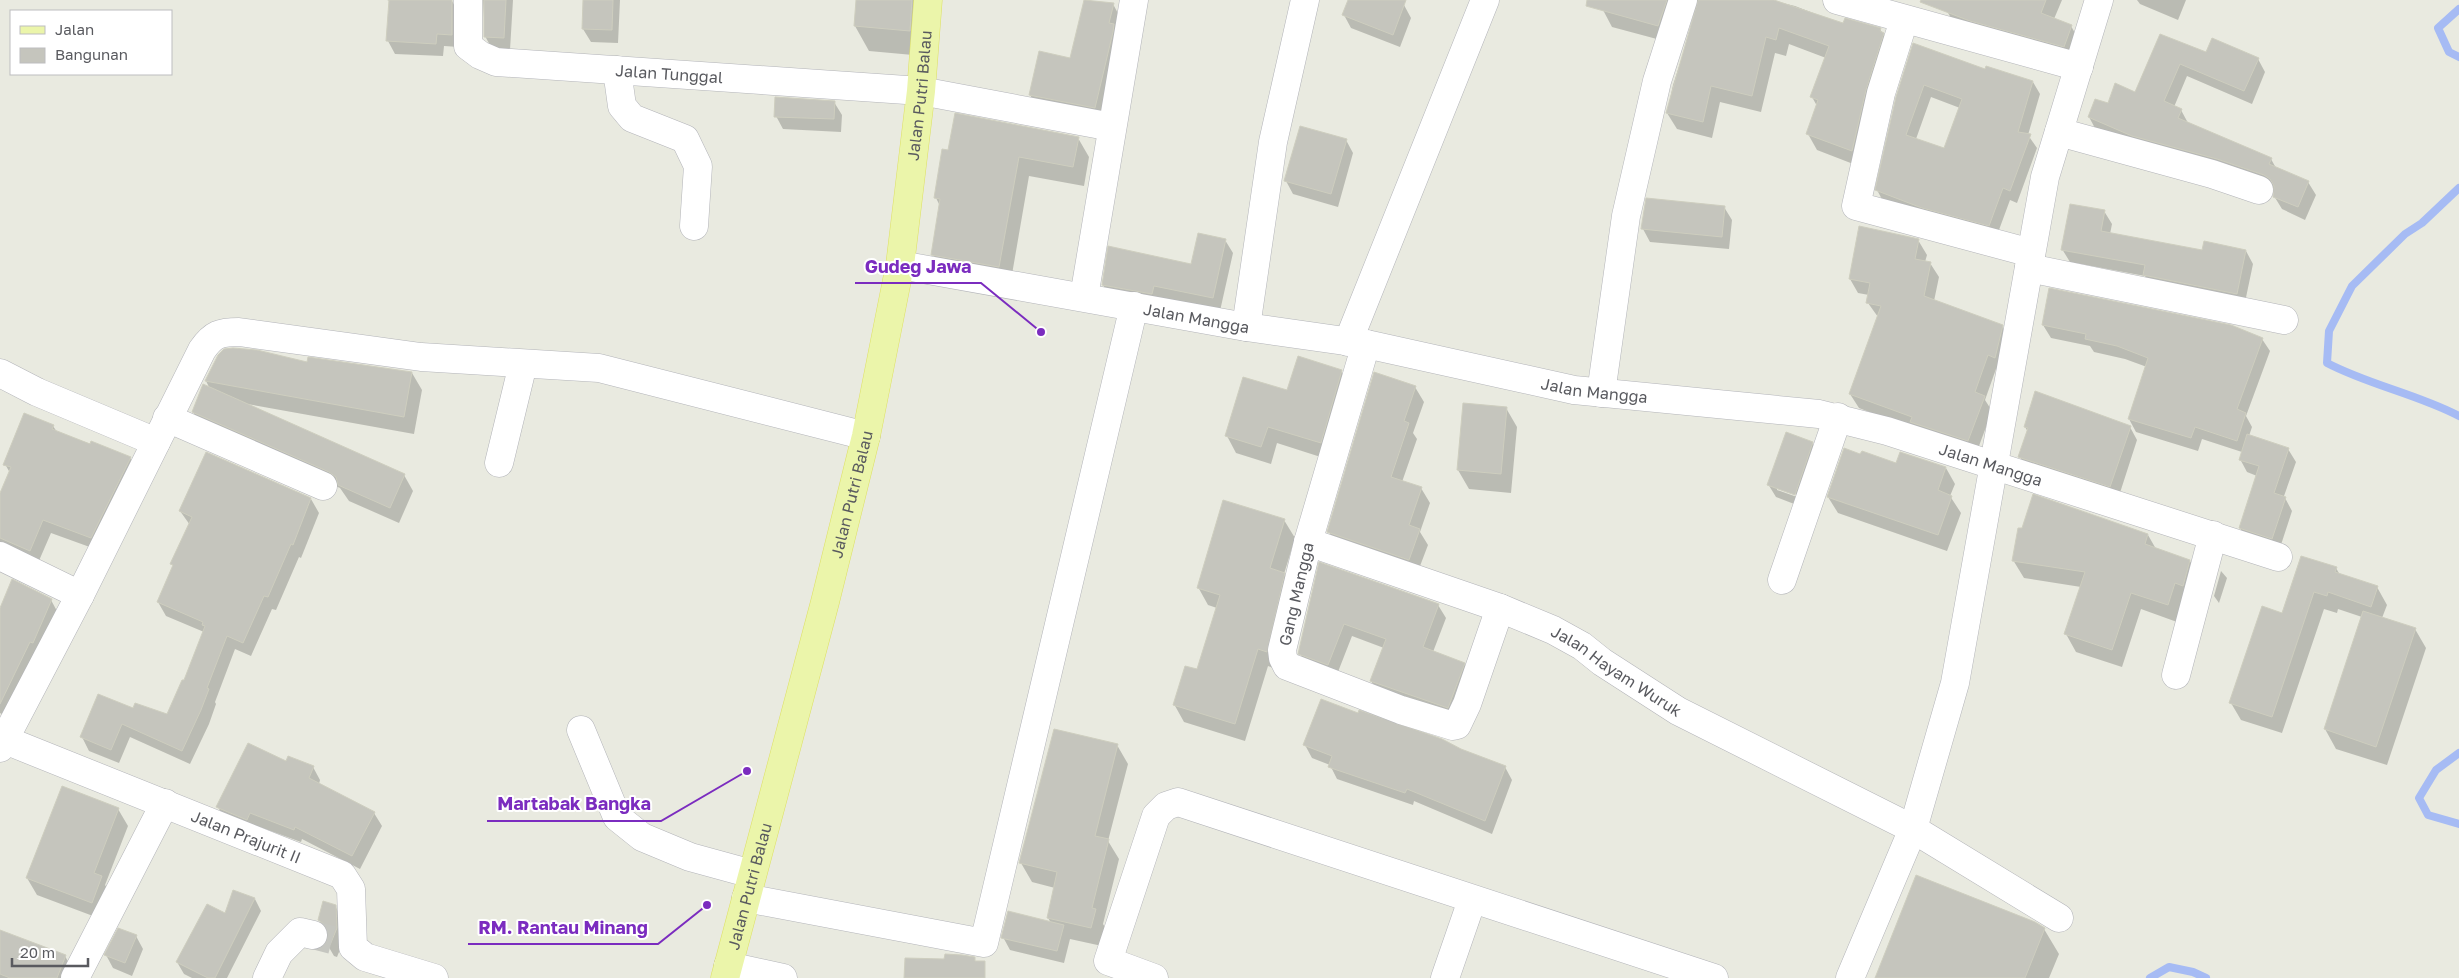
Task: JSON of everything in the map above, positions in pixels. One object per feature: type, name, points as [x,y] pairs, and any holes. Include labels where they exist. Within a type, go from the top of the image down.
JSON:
[{"type":"main road","name":"Jalan Putri Balau","points":[[726,972],[825,602],[866,436],[900,265],[922,91],[928,0]]},
{"type":"street","name":"Jalan Tunggal","points":[[468,0],[468,46],[480,55],[496,62],[922,91],[1112,127]]},
{"type":"street","points":[[1084,298],[1134,0]]},
{"type":"street","points":[[1246,327],[1274,142],[1305,0]]},
{"type":"street","name":"Gang Mangga","points":[[1485,0],[1357,343],[1282,650],[1283,658],[1287,666],[1314,678],[1401,710],[1448,725],[1457,724],[1467,704],[1500,608]]},
{"type":"street","points":[[1601,393],[1626,216],[1657,81],[1683,0]]},
{"type":"street","points":[[1837,0],[2079,67]]},
{"type":"street","points":[[1850,978],[1913,829],[1956,683],[2046,178],[2099,0]]},
{"type":"street","points":[[1904,20],[1881,93],[1856,206],[2030,261],[2284,320]]},
{"type":"street","points":[[617,70],[622,106],[632,118],[685,139],[698,166],[694,226]]},
{"type":"street","points":[[2059,132],[2212,174],[2259,190]]},
{"type":"street","name":"Jalan Mangga","points":[[900,265],[1246,327],[1357,343],[1574,390],[1838,417],[2278,557]]},
{"type":"street","points":[[581,730],[617,816],[642,837],[690,857],[749,886],[984,944],[1134,306]]},
{"type":"street","points":[[1,742],[80,595],[202,350],[209,339],[218,333],[239,332],[421,357],[599,368],[866,436]]},
{"type":"street","points":[[500,463],[523,364]]},
{"type":"street","points":[[0,373],[37,392],[156,442]]},
{"type":"street","points":[[1782,580],[1838,417]]},
{"type":"street","points":[[168,418],[323,486]]},
{"type":"street","points":[[2176,675],[2213,535]]},
{"type":"street","name":"Jalan Hayam Wuruk","points":[[1308,542],[1500,608],[1553,630],[1582,646],[1602,662],[1678,711],[1913,829],[2059,918]]},
{"type":"street","points":[[0,556],[80,595]]},
{"type":"street","name":"Jalan Prajurit II","points":[[1,742],[165,804],[342,875],[351,889],[333,941]]},
{"type":"street","points":[[1154,978],[1105,970],[1156,816],[1166,806],[1178,802],[1714,978]]},
{"type":"street","points":[[75,978],[165,804]]},
{"type":"street","points":[[1445,978],[1472,900]]},
{"type":"street","points":[[267,978],[279,953],[300,932],[333,941],[365,957],[434,978]]},
{"type":"street","points":[[726,972],[783,978]]},
{"type":"building","points":[[389,0],[452,0],[452,35],[437,34],[436,44],[386,41]]},
{"type":"building","points":[[484,0],[506,0],[504,38],[484,37]]},
{"type":"building","points":[[583,0],[613,0],[612,30],[582,29]]},
{"type":"building","points":[[856,0],[912,0],[910,31],[854,26]]},
{"type":"building","points":[[1084,0],[1114,3],[1109,23],[1114,24],[1113,32],[1095,108],[1029,95],[1039,51],[1070,58]]},
{"type":"building","points":[[1348,0],[1406,0],[1393,35],[1342,15]]},
{"type":"building","points":[[1587,0],[1667,0],[1658,26],[1586,6]]},
{"type":"building","points":[[1698,0],[1774,0],[1843,23],[1845,18],[1881,28],[1880,31],[1884,33],[1866,90],[1852,151],[1806,134],[1818,100],[1810,97],[1829,46],[1779,28],[1776,40],[1766,37],[1752,96],[1711,86],[1703,122],[1666,113]]},
{"type":"building","points":[[1921,0],[2046,0],[2041,13],[2072,25],[2064,47],[1970,21],[1920,2]]},
{"type":"building","points":[[2160,34],[2206,52],[2212,38],[2259,58],[2244,91],[2180,64],[2164,101],[2182,109],[2178,118],[2272,158],[2269,164],[2309,181],[2298,207],[2273,197],[2274,186],[2270,179],[2264,175],[2217,159],[2132,136],[2088,117],[2095,99],[2108,103],[2115,83],[2135,92]]},
{"type":"building","points":[[1913,43],[1985,69],[1986,66],[2033,81],[2018,132],[2031,134],[2010,191],[2003,188],[1989,226],[1922,208],[1875,190],[1896,97]],"holes":[[[1924,85],[1962,99],[1944,148],[1906,135]]]},
{"type":"building","points":[[775,97],[835,101],[834,119],[774,117]]},
{"type":"building","points":[[955,113],[1079,137],[1073,167],[1019,157],[999,267],[931,255],[940,199],[934,198],[942,149],[948,150]]},
{"type":"building","points":[[1300,126],[1347,139],[1331,194],[1284,181]]},
{"type":"building","points":[[1646,198],[1725,206],[1722,237],[1641,229]]},
{"type":"building","points":[[2070,204],[2105,210],[2101,231],[2202,250],[2204,241],[2246,250],[2237,294],[2143,275],[2145,265],[2061,250]]},
{"type":"building","points":[[1859,226],[1919,239],[1915,259],[1931,262],[1924,296],[2003,325],[1995,358],[1988,355],[1975,392],[1985,396],[1968,441],[1910,422],[1912,417],[1849,394],[1881,306],[1866,303],[1870,283],[1849,279]]},
{"type":"building","points":[[1198,233],[1226,239],[1213,298],[1154,286],[1152,294],[1102,285],[1108,246],[1191,264]]},
{"type":"building","points":[[2049,288],[2231,325],[2263,338],[2237,409],[2246,413],[2237,441],[2195,427],[2191,438],[2128,419],[2148,358],[2117,346],[2085,339],[2086,334],[2042,325]]},
{"type":"building","points":[[224,349],[257,350],[307,362],[308,357],[412,372],[404,417],[205,381],[218,355]]},
{"type":"building","points":[[1298,356],[1342,370],[1321,443],[1268,427],[1261,447],[1225,436],[1243,377],[1287,390]]},
{"type":"building","points":[[1374,372],[1416,386],[1404,421],[1409,423],[1391,477],[1422,487],[1409,525],[1420,529],[1409,560],[1327,532]]},
{"type":"building","points":[[203,384],[405,474],[390,508],[338,485],[336,477],[329,472],[192,412]]},
{"type":"building","points":[[2035,391],[2131,426],[2110,487],[2018,457],[2028,428],[2024,427]]},
{"type":"building","points":[[1463,403],[1507,407],[1501,474],[1457,470]]},
{"type":"building","points":[[24,413],[54,425],[52,429],[90,444],[91,441],[131,457],[91,538],[43,520],[30,551],[0,538],[0,493],[11,467],[3,465]]},
{"type":"building","points":[[1786,432],[1813,442],[1795,495],[1767,485]]},
{"type":"building","points":[[2247,434],[2289,448],[2274,493],[2286,497],[2272,539],[2239,528],[2259,466],[2239,460]]},
{"type":"building","points":[[1844,448],[1860,454],[1862,451],[1896,463],[1900,452],[1946,467],[1938,490],[1952,496],[1938,535],[1827,497]]},
{"type":"building","points":[[206,452],[311,498],[293,545],[291,544],[268,597],[264,596],[243,643],[227,636],[207,688],[209,689],[201,710],[182,751],[122,724],[111,750],[80,737],[98,694],[133,708],[135,703],[167,714],[182,680],[184,680],[205,626],[202,625],[203,622],[157,602],[173,565],[170,564],[192,517],[179,511]]},
{"type":"building","points":[[2033,494],[2148,534],[2145,544],[2190,560],[2183,586],[2175,583],[2168,605],[2131,593],[2112,650],[2064,634],[2085,572],[2012,561],[2018,528],[2022,528]]},
{"type":"building","points":[[1223,500],[1285,519],[1270,568],[1285,573],[1267,652],[1258,649],[1235,724],[1173,705],[1185,666],[1197,669],[1220,595],[1197,588]]},
{"type":"building","points":[[2301,556],[2337,567],[2335,572],[2378,586],[2371,607],[2328,592],[2327,596],[2314,592],[2272,717],[2229,703],[2262,606],[2282,613]]},
{"type":"building","points":[[1319,562],[1439,604],[1423,647],[1465,663],[1448,708],[1370,681],[1386,639],[1344,624],[1328,665],[1298,654]]},
{"type":"building","points":[[12,579],[52,599],[33,643],[30,642],[0,704],[0,608]]},
{"type":"building","points":[[2363,611],[2416,628],[2376,747],[2324,729]]},
{"type":"building","points":[[1321,699],[1358,713],[1359,710],[1442,739],[1461,749],[1506,766],[1485,821],[1407,789],[1405,793],[1328,767],[1332,756],[1303,745]]},
{"type":"building","points":[[1054,729],[1118,744],[1095,836],[1109,839],[1092,908],[1096,909],[1091,928],[1047,918],[1057,872],[1019,863]]},
{"type":"building","points":[[248,743],[286,761],[288,756],[314,766],[309,778],[375,812],[352,856],[295,827],[294,830],[250,813],[247,820],[216,807]]},
{"type":"building","points":[[62,786],[119,808],[94,873],[102,876],[92,903],[26,878]]},
{"type":"building","points":[[1916,875],[2035,922],[2045,928],[2025,978],[1875,978]]},
{"type":"building","points":[[233,890],[255,898],[215,978],[208,978],[176,962],[207,904],[225,913]]},
{"type":"building","points":[[323,901],[336,905],[337,928],[330,945],[326,944],[328,930],[318,920]]},
{"type":"building","points":[[1008,911],[1064,925],[1057,951],[1001,938]]},
{"type":"building","points":[[118,928],[137,935],[125,963],[104,955]]},
{"type":"building","points":[[0,930],[66,955],[57,978],[10,978],[0,974]]},
{"type":"building","points":[[945,954],[975,957],[975,961],[985,961],[985,978],[904,978],[905,958],[944,959]]},
{"type":"waterway","points":[[2459,9],[2438,28],[2449,52],[2459,57]]},
{"type":"waterway","points":[[2459,188],[2422,223],[2405,234],[2352,286],[2329,331],[2327,363],[2459,416]]},
{"type":"waterway","points":[[2459,753],[2436,770],[2419,798],[2428,815],[2459,824]]},
{"type":"waterway","points":[[2150,978],[2169,967],[2193,972],[2206,978]]},
{"type":"tunnel","points":[[313,935],[332,940]]},
{"type":"place","name":"Gudeg Jawa","points":[[1041,332]]},
{"type":"place","name":"Martabak Bangka","points":[[747,771]]},
{"type":"place","name":"RM. Rantau Minang","points":[[707,905]]}]
